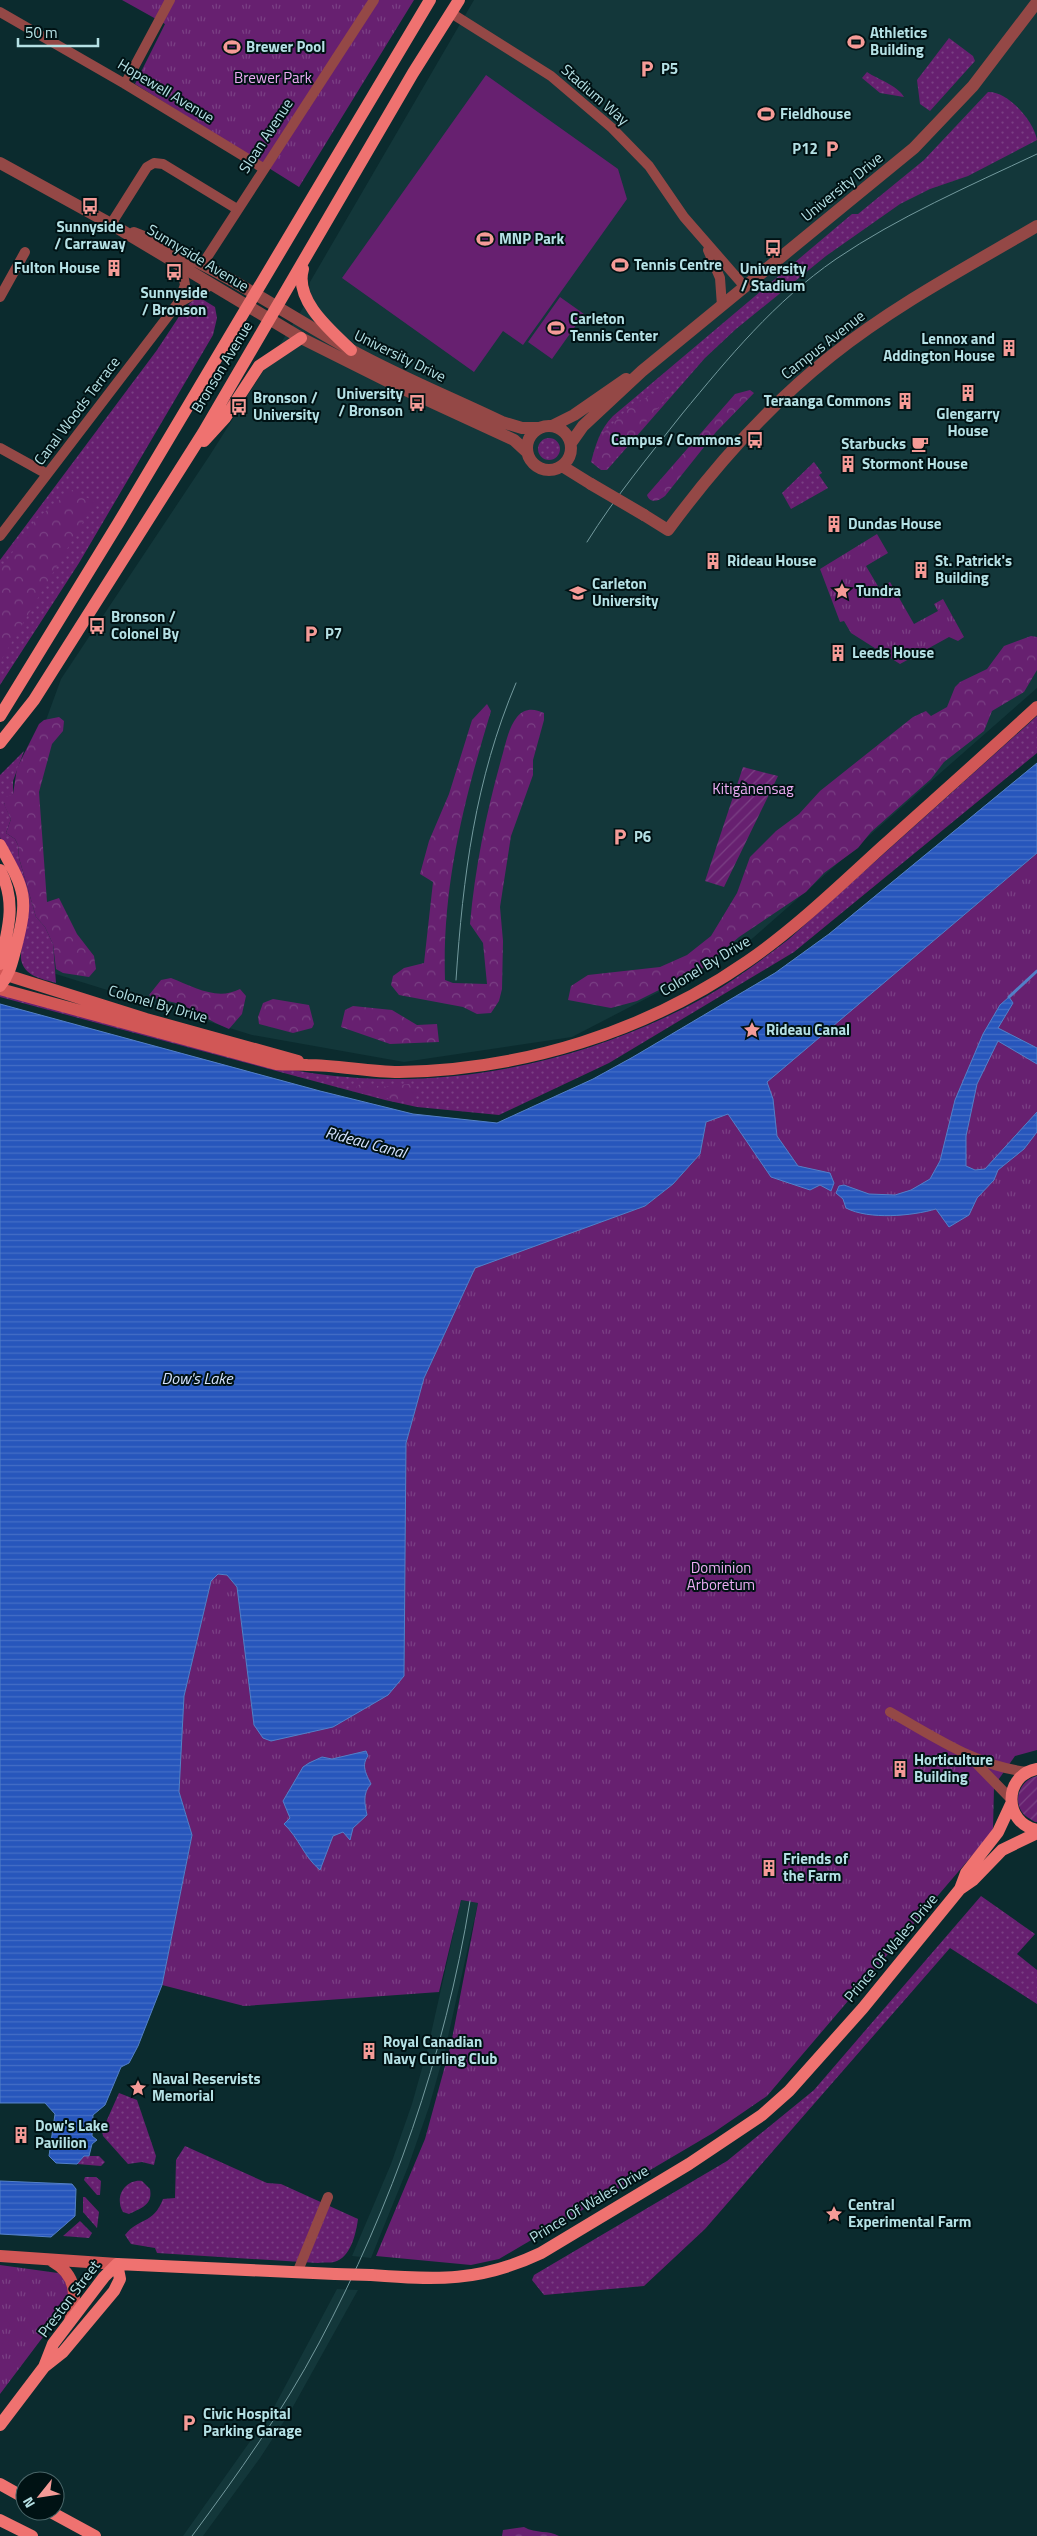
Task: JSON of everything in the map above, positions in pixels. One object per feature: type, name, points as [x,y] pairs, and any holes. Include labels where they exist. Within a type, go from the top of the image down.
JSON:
[{"type":"main road","name":"Bronson Avenue","points":[[1,712],[430,0]]},
{"type":"main road","name":"Bronson Avenue","points":[[0,743],[34,700],[182,465],[305,261],[413,73],[459,0]]},
{"type":"main road","points":[[305,261],[300,279],[302,289],[322,321],[351,350]]},
{"type":"main road","points":[[182,465],[225,418],[259,366],[301,338]]},
{"type":"main road","name":"Colonel By Drive","points":[[0,987],[276,1064],[398,1072],[488,1065],[582,1043],[624,1028],[675,1005],[747,962],[800,922],[1037,707]]},
{"type":"main road","points":[[0,844],[20,884],[24,902],[23,920],[0,987]]},
{"type":"main road","points":[[0,870],[7,885],[11,904],[10,924],[0,964]]},
{"type":"main road","points":[[0,923],[11,904]]},
{"type":"main road","name":"Colonel By Drive","points":[[5,974],[146,1019],[294,1059],[307,1065]]},
{"type":"main road","name":"Prince Of Wales Drive","points":[[960,1890],[966,1873],[998,1832],[1011,1801],[1016,1782],[1034,1770]]},
{"type":"main road","points":[[1011,1801],[1019,1820],[1037,1831]]},
{"type":"main road","name":"Prince Of Wales Drive","points":[[117,2264],[296,2273],[454,2278],[487,2273],[515,2265],[541,2253],[727,2140],[762,2115],[789,2091],[863,2008],[960,1890],[973,1880],[1002,1850],[1037,1831]]},
{"type":"main road","points":[[0,2256],[117,2264]]},
{"type":"main road","points":[[49,2260],[62,2269],[74,2283],[76,2295],[70,2321]]},
{"type":"main road","name":"Preston Street","points":[[44,2367],[53,2344],[104,2277],[117,2264]]},
{"type":"main road","name":"Preston Street","points":[[0,2425],[44,2367],[63,2352],[114,2292],[120,2280],[117,2264]]},
{"type":"main road","points":[[0,2484],[15,2492]]},
{"type":"main road","points":[[0,2520],[32,2536]]},
{"type":"main road","points":[[65,2520],[95,2536]]},
{"type":"street","points":[[125,84],[170,0]]},
{"type":"street","name":"Sloan Avenue","points":[[202,265],[263,168],[374,0]]},
{"type":"street","name":"University Drive","points":[[571,443],[583,426],[642,371],[883,175],[926,136],[973,86],[1037,2]]},
{"type":"street","name":"Hopewell Avenue","points":[[0,12],[125,84],[263,168]]},
{"type":"street","name":"Stadium Way","points":[[451,14],[521,56],[582,101],[649,166],[694,228],[746,287]]},
{"type":"street","name":"Sunnyside Avenue","points":[[0,163],[111,224],[269,320]]},
{"type":"street","points":[[111,224],[146,167],[154,163],[163,164],[237,209]]},
{"type":"street","name":"Sunnyside Avenue","points":[[111,224],[164,244],[254,294]]},
{"type":"street","name":"Campus Avenue","points":[[562,466],[668,530],[748,432],[821,364],[894,311],[1037,226]]},
{"type":"street","name":"Stadium Way","points":[[694,228],[717,267],[722,306]]},
{"type":"street","points":[[0,297],[25,252]]},
{"type":"street","name":"Canal Woods Terrace","points":[[0,536],[178,303],[185,285],[182,268]]},
{"type":"street","name":"Canal Woods Terrace","points":[[178,303],[211,285]]},
{"type":"street","name":"University Drive","points":[[254,294],[351,350],[502,422],[522,428],[545,427],[574,415],[622,381],[642,371]]},
{"type":"street","name":"University Drive","points":[[269,320],[301,338],[514,440],[527,452]]},
{"type":"street","points":[[545,427],[564,432],[571,443],[570,456],[562,466],[553,470],[540,468],[534,464],[527,452],[529,438],[545,427]]},
{"type":"street","points":[[0,448],[48,474]]},
{"type":"street","points":[[890,1712],[971,1757],[1004,1768],[1034,1770]]},
{"type":"street","points":[[971,1757],[1011,1801]]},
{"type":"street","points":[[296,2273],[328,2197]]},
{"type":"shaded area","name":"Carleton University","points":[[474,0],[1037,0],[1037,688],[738,951],[572,1037],[404,1062],[252,1035],[30,966],[34,753],[61,679],[210,455],[308,300],[310,282]]},
{"type":"shaded area","points":[[461,1900],[478,1903],[445,2050],[429,2107],[408,2167],[371,2258],[352,2256],[391,2164],[412,2104],[428,2047]]},
{"type":"shaded area","points":[[337,2289],[358,2290],[290,2412],[260,2458],[203,2536],[183,2536],[273,2409]]},
{"type":"green space","name":"Brewer Park","points":[[122,0],[414,0],[299,187],[135,84],[165,24]]},
{"type":"green space","points":[[949,38],[973,56],[975,61],[930,111],[920,104],[917,80]]},
{"type":"green space","points":[[867,72],[892,86],[904,97],[880,93],[862,78]]},
{"type":"green space","name":"MNP Park","points":[[486,75],[618,169],[627,199],[523,345],[503,331],[474,372],[342,278]]},
{"type":"green space","points":[[988,92],[1004,96],[1019,108],[1031,124],[1037,140],[968,176],[930,189],[900,204],[826,256],[736,329],[705,358],[607,470],[601,470],[591,462],[602,432],[613,416],[852,214],[858,214],[924,160]]},
{"type":"green space","points":[[197,296],[215,307],[217,318],[213,335],[79,563],[0,685],[0,560],[157,350],[184,309]]},
{"type":"green space","name":"Carleton Tennis Center","points":[[560,297],[584,314],[552,359],[528,342]]},
{"type":"green space","points":[[750,390],[754,393],[716,432],[665,496],[657,500],[650,500],[647,495],[735,394]]},
{"type":"green space","points":[[662,391],[668,396],[607,468],[602,467],[596,458],[603,433],[634,403]]},
{"type":"green space","points":[[549,438],[557,441],[560,449],[557,457],[549,460],[541,457],[538,449],[541,441]]},
{"type":"green space","points":[[814,462],[822,473],[819,475],[828,488],[791,509],[782,493]]},
{"type":"green space","points":[[72,490],[95,502],[0,662],[0,570],[36,519]]},
{"type":"green space","points":[[877,534],[888,553],[866,566],[879,588],[890,582],[914,624],[938,611],[934,604],[943,599],[964,637],[958,641],[949,637],[900,664],[851,633],[844,621],[840,622],[820,569]]},
{"type":"green space","points":[[1031,636],[1037,637],[1037,670],[1024,692],[992,711],[984,731],[944,762],[931,779],[871,832],[858,848],[824,873],[806,892],[739,937],[703,968],[637,1001],[611,1008],[568,1000],[571,986],[588,975],[660,967],[687,955],[711,936],[737,893],[750,857],[776,831],[799,814],[820,791],[913,717],[926,711],[931,716],[947,707],[955,687],[960,682],[987,669],[1004,646]]},
{"type":"green space","points":[[487,704],[491,711],[464,810],[451,877],[445,945],[445,980],[453,983],[487,984],[483,943],[470,924],[478,862],[486,821],[505,744],[514,721],[520,714],[529,710],[537,710],[544,713],[544,720],[533,760],[533,775],[511,836],[500,907],[503,941],[502,989],[499,1001],[491,1013],[477,1014],[463,1007],[399,995],[391,985],[393,976],[404,968],[424,963],[433,882],[420,874],[429,841],[449,794],[472,720]]},
{"type":"green space","points":[[1037,716],[1037,753],[794,952],[609,1063],[499,1115],[417,1107],[385,1100],[0,997],[0,994],[249,1061],[299,1071],[351,1077],[404,1079],[457,1076],[509,1068],[561,1056],[611,1040],[660,1020],[707,996],[749,969],[789,939]]},
{"type":"green space","points":[[59,717],[64,721],[63,731],[52,744],[39,792],[47,902],[59,898],[77,934],[94,956],[96,969],[89,977],[63,973],[56,969],[53,944],[45,927],[36,917],[19,858],[18,845],[15,839],[6,833],[11,819],[4,805],[6,797],[13,794],[17,768],[39,724],[44,720]]},
{"type":"green space","points":[[24,751],[13,781],[13,794],[4,804],[11,819],[6,833],[15,839],[18,845],[19,858],[36,917],[45,927],[53,944],[56,983],[41,979],[32,974],[24,968],[22,963],[21,950],[29,899],[27,890],[0,837],[0,775]]},
{"type":"green space","name":"Kitigànensag","points":[[743,767],[778,776],[724,887],[705,881]]},
{"type":"green space","name":"Dominion Arboretum","points":[[1037,853],[1037,1750],[1015,1756],[994,1786],[993,1831],[767,2096],[713,2133],[499,2259],[471,2265],[376,2256],[425,2139],[451,2044],[478,1903],[461,1900],[439,1992],[244,2006],[162,1985],[192,1835],[179,1792],[184,1696],[211,1581],[218,1574],[227,1575],[237,1587],[254,1725],[404,1676],[406,1443],[424,1378],[475,1267],[645,1206],[673,1184],[700,1154],[706,1122],[729,1113]]},
{"type":"green space","points":[[171,978],[197,989],[214,993],[223,994],[240,989],[246,996],[242,1014],[229,1029],[179,1004],[149,995],[161,980]]},
{"type":"green space","points":[[273,999],[309,1005],[314,1024],[312,1028],[293,1033],[259,1024],[258,1017],[263,1003]]},
{"type":"green space","points":[[353,1006],[392,1010],[417,1025],[437,1024],[439,1042],[390,1044],[341,1027],[345,1010]]},
{"type":"green space","points":[[410,1084],[416,1087],[418,1091],[410,1102],[364,1094],[355,1090],[358,1085],[392,1087]]},
{"type":"green space","points":[[1037,1776],[1037,1822],[1035,1822],[1023,1814],[1019,1807],[1018,1795],[1027,1781]]},
{"type":"green space","points":[[981,1896],[1035,1934],[1017,1954],[1037,1970],[1037,2004],[950,1948],[705,2229],[644,2286],[544,2295],[532,2280],[534,2275],[727,2161],[814,2090]]},
{"type":"green space","points":[[119,2093],[137,2100],[156,2156],[154,2165],[142,2162],[128,2164],[103,2136],[102,2131]]},
{"type":"green space","points":[[185,2146],[267,2183],[281,2184],[358,2219],[349,2250],[340,2260],[318,2263],[157,2253],[155,2248],[131,2244],[125,2235],[130,2229],[155,2213],[163,2199],[175,2198],[176,2160]]},
{"type":"green space","points":[[84,2156],[99,2156],[105,2162],[101,2166],[77,2164]]},
{"type":"green space","points":[[85,2177],[96,2177],[101,2181],[100,2195],[97,2195],[84,2180]]},
{"type":"green space","points":[[142,2181],[150,2189],[150,2199],[142,2208],[129,2214],[123,2212],[120,2201],[123,2190],[131,2183]]},
{"type":"green space","points":[[83,2197],[99,2212],[97,2228],[83,2212]]},
{"type":"green space","points":[[80,2221],[92,2233],[89,2238],[63,2236]]},
{"type":"green space","points":[[0,2265],[58,2273],[64,2278],[70,2297],[61,2313],[0,2394]]},
{"type":"green space","points":[[524,2527],[533,2531],[559,2536],[502,2536],[503,2530]]},
{"type":"water","name":"Dow's Lake","points":[[1037,763],[1037,853],[767,1082],[773,1099],[777,1136],[798,1166],[830,1173],[834,1183],[831,1191],[820,1185],[810,1190],[771,1177],[728,1114],[706,1122],[700,1154],[673,1184],[645,1206],[475,1268],[424,1378],[406,1443],[404,1676],[388,1695],[333,1727],[271,1741],[263,1738],[254,1725],[237,1587],[227,1575],[218,1574],[211,1581],[184,1696],[179,1792],[192,1835],[162,1985],[138,2046],[129,2063],[121,2067],[105,2105],[93,2115],[92,2136],[97,2140],[92,2144],[89,2156],[84,2156],[77,2164],[56,2163],[49,2156],[55,2114],[45,2103],[0,2103],[0,1004],[320,1091],[413,1114],[497,1123],[593,1079],[775,973],[829,934]]},
{"type":"water","points":[[1009,997],[1013,1003],[998,1028],[1037,1048],[1037,1064],[998,1041],[977,1084],[966,1136],[966,1166],[975,1170],[985,1169],[1037,1112],[1037,1132],[1024,1149],[998,1170],[994,1180],[977,1198],[969,1215],[949,1227],[936,1209],[891,1216],[866,1214],[846,1208],[843,1199],[836,1193],[839,1186],[844,1185],[869,1194],[895,1195],[911,1190],[930,1179],[940,1161],[955,1100],[983,1034],[1000,1005]]},
{"type":"water","points":[[366,1751],[368,1756],[365,1770],[371,1784],[365,1795],[367,1815],[353,1828],[350,1840],[343,1832],[333,1836],[320,1870],[314,1865],[294,1835],[284,1824],[290,1818],[283,1801],[303,1767],[309,1763],[322,1757],[332,1759]]},
{"type":"water","points":[[0,2181],[72,2184],[76,2189],[75,2216],[51,2237],[0,2234]]},
{"type":"waterway","points":[[1009,997],[1037,971]]},
{"type":"tram line","points":[[587,542],[621,493],[682,414],[753,331],[792,293],[836,259],[884,229],[1037,154]]},
{"type":"tram line","points":[[456,980],[467,866],[473,829],[490,756],[516,683]]},
{"type":"tram line","points":[[192,2536],[243,2466],[305,2368],[370,2238],[392,2184],[430,2072],[446,2016],[470,1901]]},
{"type":"place","name":"Athletics Building","points":[[856,42]]},
{"type":"place","name":"Brewer Pool","points":[[232,47]]},
{"type":"place","name":"P5","points":[[647,69]]},
{"type":"place","name":"Fieldhouse","points":[[766,114]]},
{"type":"place","name":"P12","points":[[832,149]]},
{"type":"place","name":"Sunnyside / Carraway","points":[[90,206]]},
{"type":"place","name":"MNP Park","points":[[485,239]]},
{"type":"place","name":"University / Stadium","points":[[773,248]]},
{"type":"place","name":"Tennis Centre","points":[[620,265]]},
{"type":"place","name":"Fulton House","points":[[114,268]]},
{"type":"place","name":"Sunnyside / Bronson","points":[[174,272]]},
{"type":"place","name":"Carleton Tennis Center","points":[[556,328]]},
{"type":"place","name":"Lennox and Addington House","points":[[1009,348]]},
{"type":"place","name":"Glengarry House","points":[[968,393]]},
{"type":"place","name":"Teraanga Commons","points":[[905,401]]},
{"type":"place","name":"University / Bronson","points":[[417,403]]},
{"type":"place","name":"Bronson / University","points":[[239,407]]},
{"type":"place","name":"Campus / Commons","points":[[755,440]]},
{"type":"place","name":"Starbucks","points":[[920,444]]},
{"type":"place","name":"Stormont House","points":[[848,464]]},
{"type":"place","name":"Dundas House","points":[[834,524]]},
{"type":"place","name":"Rideau House","points":[[713,561]]},
{"type":"place","name":"St. Patrick's Building","points":[[921,570]]},
{"type":"place","name":"Tundra","points":[[842,591]]},
{"type":"place","name":"Carleton University","points":[[578,593]]},
{"type":"place","name":"Bronson / Colonel By","points":[[97,626]]},
{"type":"place","name":"P7","points":[[311,634]]},
{"type":"place","name":"Leeds House","points":[[838,653]]},
{"type":"place","name":"P6","points":[[620,837]]},
{"type":"place","name":"Rideau Canal","points":[[752,1030]]},
{"type":"place","name":"Horticulture Building","points":[[900,1769]]},
{"type":"place","name":"Friends of the Farm","points":[[769,1868]]},
{"type":"place","name":"Royal Canadian Navy Curling Club","points":[[369,2051]]},
{"type":"place","name":"Naval Reservists Memorial","points":[[138,2088]]},
{"type":"place","name":"Dow's Lake Pavilion","points":[[21,2135]]},
{"type":"place","name":"Central Experimental Farm","points":[[834,2214]]},
{"type":"place","name":"Civic Hospital Parking Garage","points":[[189,2423]]}]
